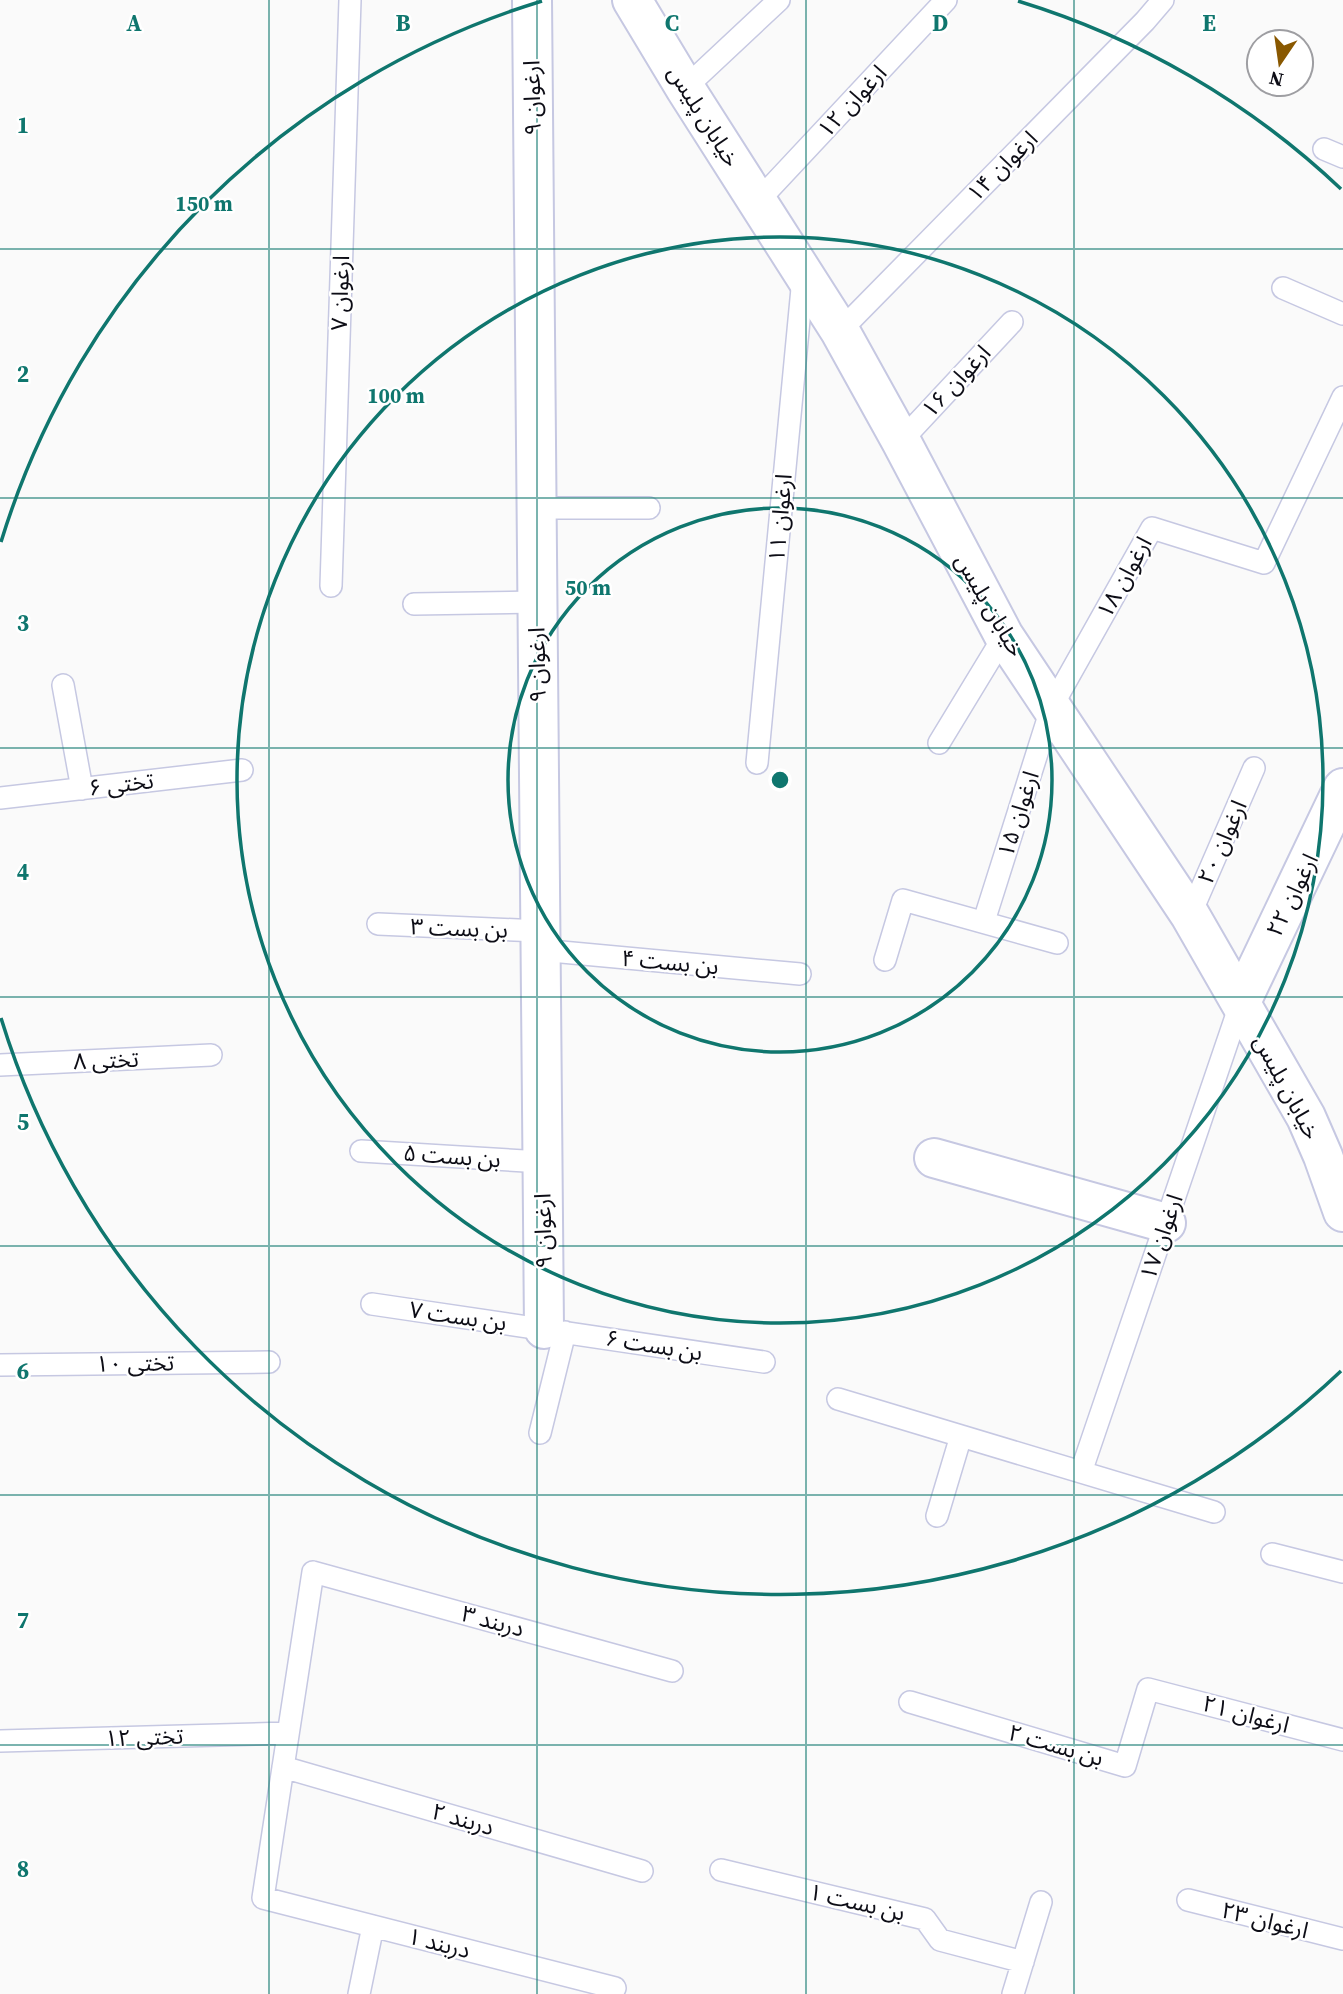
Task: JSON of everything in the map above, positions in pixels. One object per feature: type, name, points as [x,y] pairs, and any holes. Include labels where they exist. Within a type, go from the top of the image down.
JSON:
[{"type":"street","name":"ارغوان ۹","points":[[532,0],[542,1162],[554,1330]]},
{"type":"street","name":"خیابان پلیس","points":[[632,0],[840,331],[1004,636],[1190,915],[1306,1116],[1343,1212]]},
{"type":"street","name":"ارغوان ۲۲","points":[[1241,1002],[1343,788]]},
{"type":"street","points":[[934,1158],[1166,1223]]},
{"type":"lane","name":"ارغوان ۷","points":[[331,586],[350,0]]},
{"type":"lane","points":[[685,88],[779,0]]},
{"type":"lane","name":"ارغوان ۱۲","points":[[758,201],[946,0]]},
{"type":"lane","name":"ارغوان ۱۴","points":[[840,331],[1146,21],[1163,0]]},
{"type":"lane","name":"ارغوان ۱۱","points":[[757,763],[803,274]]},
{"type":"lane","points":[[1283,288],[1343,314]]},
{"type":"lane","name":"ارغوان ۱۶","points":[[901,441],[1012,322]]},
{"type":"lane","name":"ارغوان ۱۸","points":[[1052,706],[1152,528],[1264,563],[1343,397]]},
{"type":"lane","points":[[536,508],[649,508]]},
{"type":"lane","points":[[414,604],[537,602]]},
{"type":"lane","points":[[939,743],[1004,636]]},
{"type":"lane","points":[[63,685],[82,789]]},
{"type":"lane","name":"ارغوان ۱۵","points":[[984,921],[1052,706]]},
{"type":"lane","name":"ارغوان ۲۰","points":[[1190,915],[1255,768]]},
{"type":"lane","name":"تختی ۶","points":[[0,798],[242,771]]},
{"type":"lane","points":[[885,960],[903,900],[1058,943]]},
{"type":"lane","name":"بن بست ۳","points":[[378,924],[540,940]]},
{"type":"lane","name":"بن بست ۴","points":[[540,940],[800,974]]},
{"type":"lane","name":"ارغوان ۱۷","points":[[1081,1472],[1241,1002]]},
{"type":"lane","name":"تختی ۸","points":[[0,1065],[211,1055]]},
{"type":"lane","name":"بن بست ۵","points":[[361,1151],[542,1162]]},
{"type":"lane","name":"بن بست ۷","points":[[372,1304],[554,1330]]},
{"type":"lane","points":[[540,1433],[554,1330]]},
{"type":"lane","name":"بن بست ۶","points":[[554,1330],[764,1362]]},
{"type":"lane","name":"تختی ۱۰","points":[[0,1364],[270,1362]]},
{"type":"lane","points":[[838,1399],[1214,1512]]},
{"type":"lane","points":[[937,1516],[961,1436]]},
{"type":"lane","points":[[1272,1554],[1343,1572]]},
{"type":"lane","name":"دربند ۳","points":[[288,1733],[313,1572],[672,1671]]},
{"type":"lane","name":"بن بست ۲","points":[[910,1702],[1125,1766],[1148,1689]]},
{"type":"lane","name":"ارغوان ۲۱","points":[[1148,1689],[1343,1740]]},
{"type":"lane","points":[[283,1767],[288,1733]]},
{"type":"lane","name":"تختی ۱۲","points":[[0,1741],[288,1733]]},
{"type":"lane","name":"دربند ۲","points":[[283,1767],[642,1871]]},
{"type":"lane","name":"دربند ۱","points":[[283,1767],[263,1898],[373,1926],[573,1986],[615,1988]]},
{"type":"lane","name":"بن بست ۱","points":[[721,1870],[925,1919],[940,1940],[1023,1962]]},
{"type":"lane","name":"ارغوان ۲۳","points":[[1188,1900],[1343,1939]]},
{"type":"lane","points":[[1013,1994],[1041,1902]]},
{"type":"lane","points":[[359,1994],[373,1926]]}]
